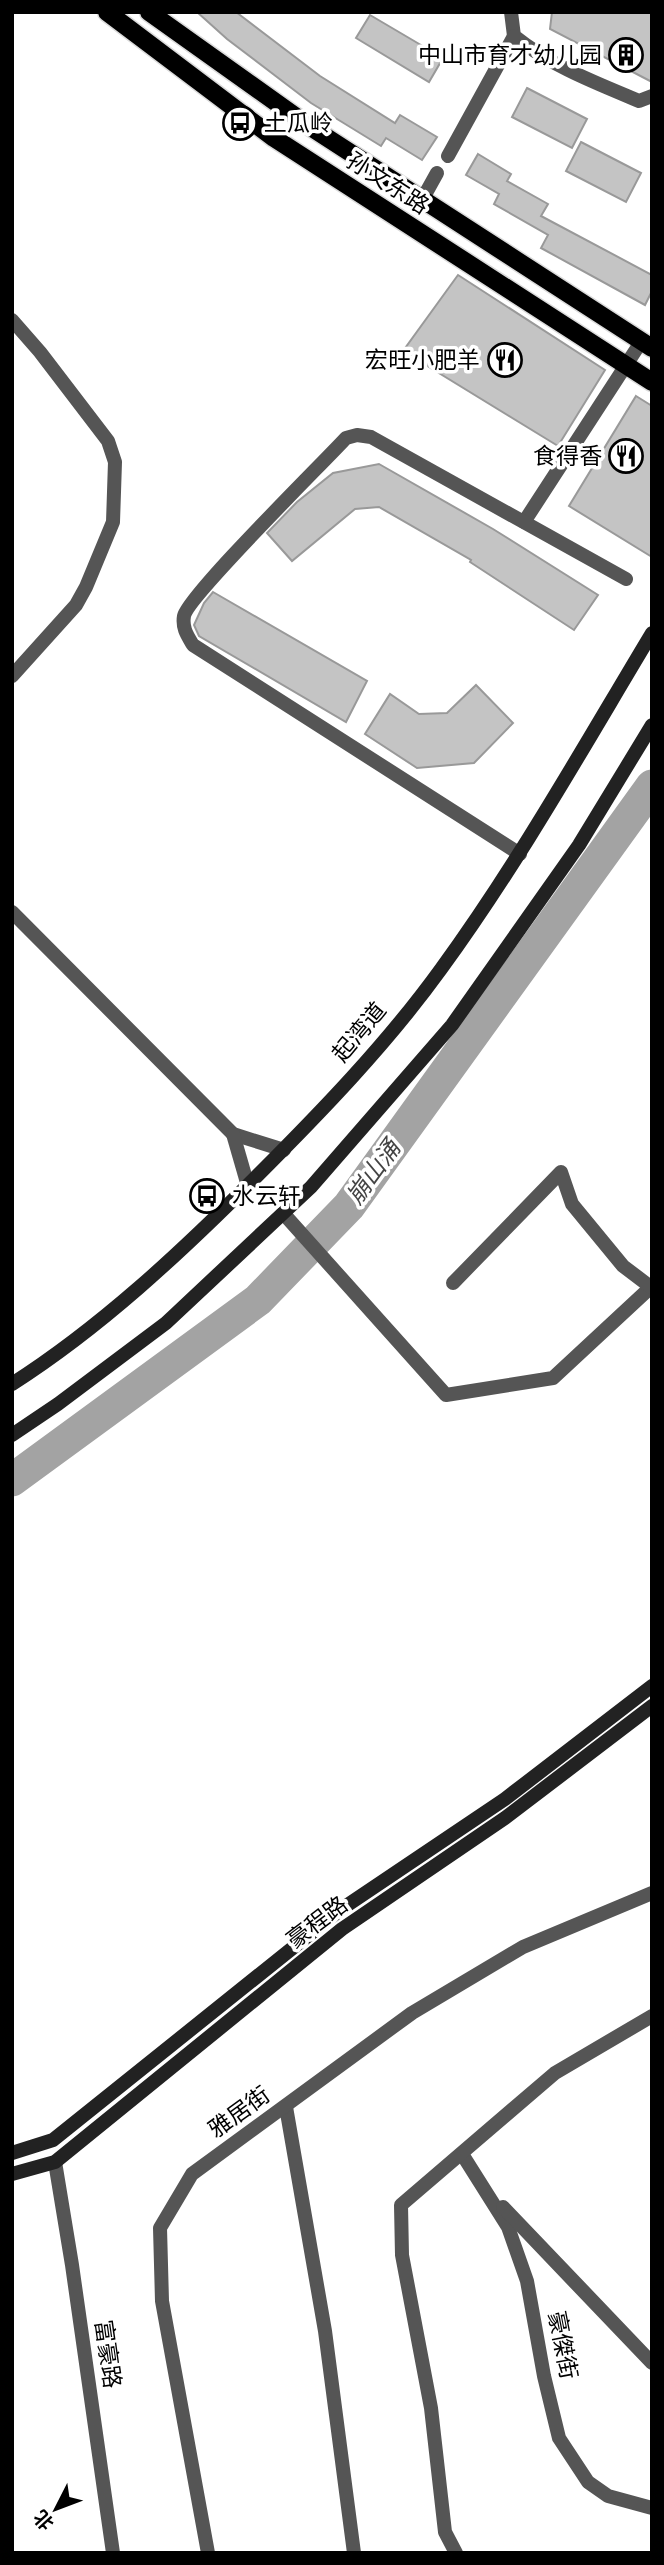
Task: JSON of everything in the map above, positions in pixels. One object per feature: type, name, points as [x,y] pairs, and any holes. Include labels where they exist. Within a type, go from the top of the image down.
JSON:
[{"type":"main road","name":"孙文东路","points":[[107,12],[274,138],[652,382]]},
{"type":"main road","name":"孙文东路","points":[[149,12],[309,126],[647,345]]},
{"type":"main road","name":"起湾道","points":[[12,1384],[46,1362],[120,1304],[248,1186],[368,1059],[440,971],[520,854],[652,633]]},
{"type":"main road","points":[[12,1435],[166,1323],[311,1187],[452,1025],[579,845],[652,725]]},
{"type":"main road","name":"豪程路","points":[[12,2152],[53,2140],[340,1910],[505,1799],[652,1686]]},
{"type":"main road","name":"豪程路","points":[[12,2174],[55,2162],[342,1929],[505,1818],[652,1706]]},
{"type":"street","points":[[447,156],[514,36],[511,12]]},
{"type":"street","points":[[514,36],[581,77],[639,101],[652,96]]},
{"type":"street","points":[[422,200],[437,173]]},
{"type":"street","points":[[12,320],[108,441],[115,462],[113,522],[86,587],[76,605],[12,676]]},
{"type":"street","points":[[524,522],[626,366],[647,345]]},
{"type":"street","points":[[520,854],[194,645],[184,631],[184,613],[209,582],[346,438],[357,435],[371,436],[626,579]]},
{"type":"street","points":[[12,912],[233,1134],[284,1150]]},
{"type":"street","points":[[12,934],[23,923]]},
{"type":"street","points":[[233,1134],[248,1186]]},
{"type":"street","points":[[283,1213],[446,1395],[552,1378],[651,1288],[623,1266],[572,1204],[561,1172],[453,1283]]},
{"type":"street","name":"雅居街","points":[[208,2553],[162,2301],[160,2228],[192,2174],[412,2013],[523,1947],[652,1894]]},
{"type":"street","points":[[456,2553],[445,2532],[431,2408],[402,2255],[401,2205],[555,2073],[652,2015]]},
{"type":"street","points":[[286,2107],[325,2331],[354,2553]]},
{"type":"street","name":"豪傑街","points":[[462,2154],[508,2227],[527,2280],[544,2376],[559,2438],[588,2482],[608,2496],[652,2508]]},
{"type":"street","name":"富豪路","points":[[55,2162],[114,2553]]},
{"type":"street","points":[[482,2186],[652,2363]]},
{"type":"building","points":[[197,12],[236,12],[320,76],[395,123],[400,115],[437,137],[422,160],[386,138],[381,146],[311,103],[227,39]]},
{"type":"building","name":"中山市育才幼儿园","points":[[552,12],[652,12],[652,82],[550,29]]},
{"type":"building","points":[[370,15],[443,58],[429,82],[356,38]]},
{"type":"building","points":[[527,88],[587,119],[572,148],[512,117]]},
{"type":"building","points":[[581,142],[641,173],[626,202],[566,171]]},
{"type":"building","points":[[478,154],[511,174],[507,181],[548,204],[541,216],[652,275],[652,291],[645,305],[541,248],[548,235],[494,204],[499,194],[466,175]]},
{"type":"building","name":"宏旺小肥羊","points":[[458,275],[605,370],[558,446],[403,351]]},
{"type":"building","name":"食得香","points":[[636,396],[652,406],[652,557],[569,506]]},
{"type":"building","points":[[379,464],[493,529],[598,595],[574,630],[470,562],[471,560],[379,507],[355,509],[292,561],[267,533],[297,502],[333,473]]},
{"type":"building","points":[[213,592],[367,681],[346,722],[199,636],[194,625],[204,603]]},
{"type":"building","points":[[476,685],[513,723],[474,763],[417,768],[365,734],[390,694],[419,714],[447,713]]},
{"type":"waterway","name":"崩山涌","points":[[12,1480],[258,1300],[349,1206],[652,786]]},
{"type":"place","name":"中山市育才幼儿园","points":[[626,55]]},
{"type":"place","name":"土瓜岭","points":[[240,123]]},
{"type":"place","name":"宏旺小肥羊","points":[[505,360]]},
{"type":"place","name":"食得香","points":[[626,456]]},
{"type":"place","name":"水云轩","points":[[207,1196]]}]
